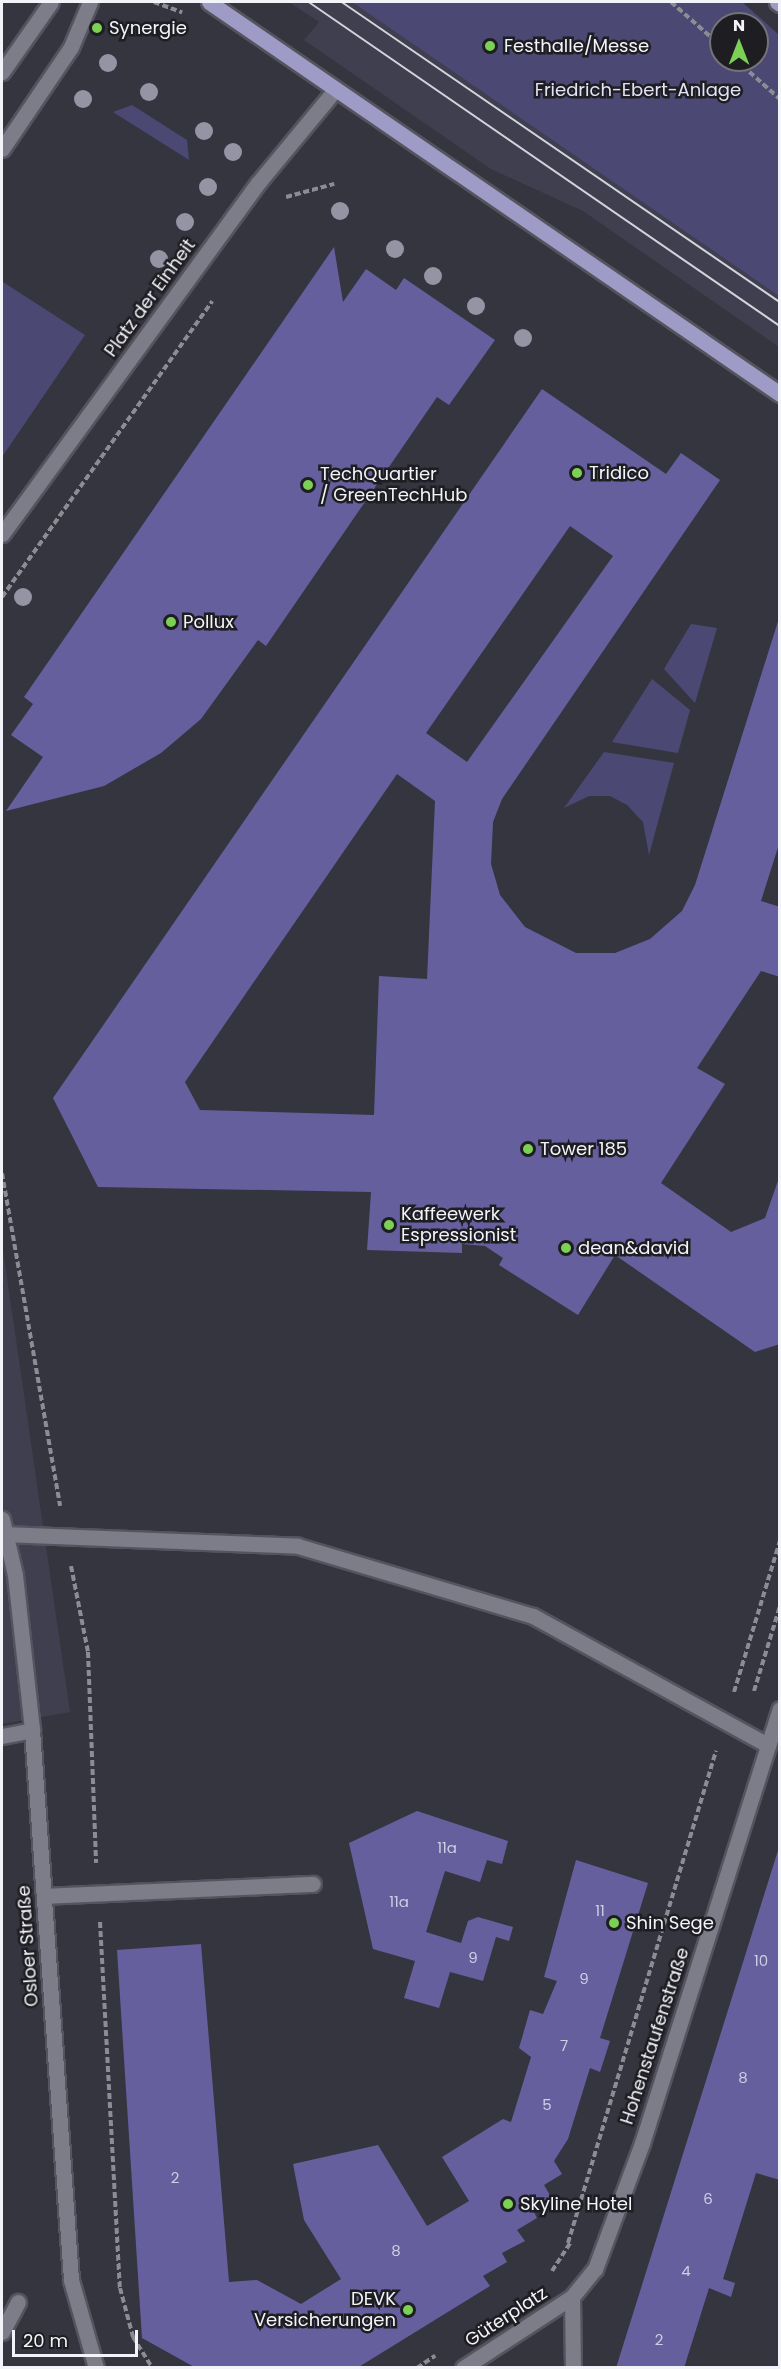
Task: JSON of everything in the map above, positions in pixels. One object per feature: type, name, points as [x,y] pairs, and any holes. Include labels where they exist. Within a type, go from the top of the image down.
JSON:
[{"type":"main road","points":[[209,2],[780,394]]},
{"type":"street","points":[[2,72],[51,2]]},
{"type":"street","points":[[2,149],[71,47],[90,2]]},
{"type":"street","name":"Platz der Einheit","points":[[2,534],[258,183],[335,90]]},
{"type":"street","name":"Osloer Straße","points":[[2,1519],[15,1575],[32,1730],[71,2280],[96,2367]]},
{"type":"street","points":[[5,1534],[66,1540],[298,1546],[533,1616],[768,1745]]},
{"type":"street","name":"Hohenstaufenstraße","points":[[572,2298],[596,2270],[615,2224],[780,1709]]},
{"type":"street","points":[[2,1736],[32,1730]]},
{"type":"street","points":[[44,1896],[98,1897],[313,1884]]},
{"type":"street","name":"Güterplatz","points":[[463,2367],[572,2298]]},
{"type":"street","name":"Güterplatz","points":[[572,2298],[573,2367]]},
{"type":"street","points":[[2,2332],[18,2302]]},
{"type":"path","points":[[671,2],[709,35]]},
{"type":"path","points":[[750,72],[780,99]]},
{"type":"path","points":[[279,206],[286,196],[334,184]]},
{"type":"path","points":[[2,597],[218,293]]},
{"type":"path","points":[[2,1173],[66,1540],[88,1652],[98,1897],[120,2288],[133,2337],[152,2367]]},
{"type":"path","points":[[567,2247],[780,1541]]},
{"type":"shaded area","points":[[289,2],[352,2],[779,296],[779,347],[583,211],[491,169],[304,40],[319,22]]},
{"type":"shaded area","points":[[2,1243],[70,1712],[2,1724]]},
{"type":"green space","name":"Friedrich-Ebert-Anlage","points":[[352,2],[742,2],[753,12],[709,12],[709,72],[769,72],[769,26],[779,35],[779,296]]},
{"type":"green space","points":[[132,105],[187,140],[189,160],[113,112]]},
{"type":"green space","points":[[3,282],[85,335],[2,457],[2,285]]},
{"type":"green space","points":[[691,624],[717,628],[695,703],[664,669]]},
{"type":"green space","points":[[652,679],[690,710],[678,753],[612,742]]},
{"type":"green space","points":[[604,752],[674,763],[649,855],[643,822],[627,805],[610,796],[589,796],[564,808]]},
{"type":"building","points":[[334,247],[343,302],[366,269],[396,290],[404,278],[495,340],[449,405],[437,397],[266,646],[258,640],[201,719],[161,753],[104,786],[6,811],[43,757],[11,735],[33,704],[24,697]]},
{"type":"building","points":[[542,389],[666,474],[681,453],[720,480],[502,799],[493,822],[491,864],[500,895],[525,927],[576,953],[615,953],[650,939],[682,911],[695,885],[780,615],[780,841],[761,901],[780,907],[780,977],[761,971],[697,1068],[725,1084],[661,1183],[731,1232],[765,1218],[780,1175],[780,1344],[755,1352],[615,1255],[578,1315],[499,1265],[503,1258],[485,1246],[462,1244],[462,1253],[367,1250],[371,1192],[98,1187],[53,1098]],"holes":[[[570,526],[613,556],[467,762],[426,733]],[[397,774],[435,801],[427,979],[379,976],[374,1115],[200,1110],[185,1082]]]},
{"type":"building","points":[[417,1811],[508,1841],[502,1864],[487,1860],[480,1882],[445,1871],[426,1932],[461,1943],[468,1921],[478,1917],[513,1927],[509,1941],[496,1937],[483,1981],[450,1972],[439,2008],[404,1998],[415,1961],[373,1949],[349,1843]]},
{"type":"building","points":[[780,1844],[780,2180],[756,2173],[723,2279],[735,2283],[731,2297],[709,2288],[684,2368],[616,2368]]},
{"type":"building","points":[[576,1860],[648,1883],[600,2038],[610,2041],[600,2072],[590,2068],[568,2139],[554,2161],[562,2174],[544,2185],[551,2197],[532,2208],[537,2218],[517,2230],[525,2241],[502,2253],[507,2262],[483,2276],[490,2286],[357,2368],[196,2368],[142,2338],[117,1950],[201,1944],[229,2282],[257,2280],[301,2304],[341,2279],[304,2220],[293,2164],[378,2145],[427,2226],[469,2201],[442,2157],[503,2119],[511,2122],[531,2057],[519,2048],[530,2010],[543,2014],[557,1981],[544,1977]]},
{"type":"tram line","points":[[309,2],[780,326]]},
{"type":"tram line","points":[[342,2],[780,302]]},
{"type":"place","name":"Synergie","points":[[97,28]]},
{"type":"place","name":"Festhalle/Messe","points":[[490,46]]},
{"type":"place","name":"Tridico","points":[[577,473]]},
{"type":"place","name":"TechQuartier / GreenTechHub","points":[[308,485]]},
{"type":"place","name":"Pollux","points":[[171,622]]},
{"type":"place","name":"Tower 185","points":[[528,1149]]},
{"type":"place","name":"Kaffeewerk Espressionist","points":[[389,1225]]},
{"type":"place","name":"dean&david","points":[[566,1248]]},
{"type":"place","name":"Shin Sege","points":[[614,1923]]},
{"type":"place","name":"Skyline Hotel","points":[[508,2204]]},
{"type":"place","name":"DEVK Versicherungen","points":[[408,2310]]}]
